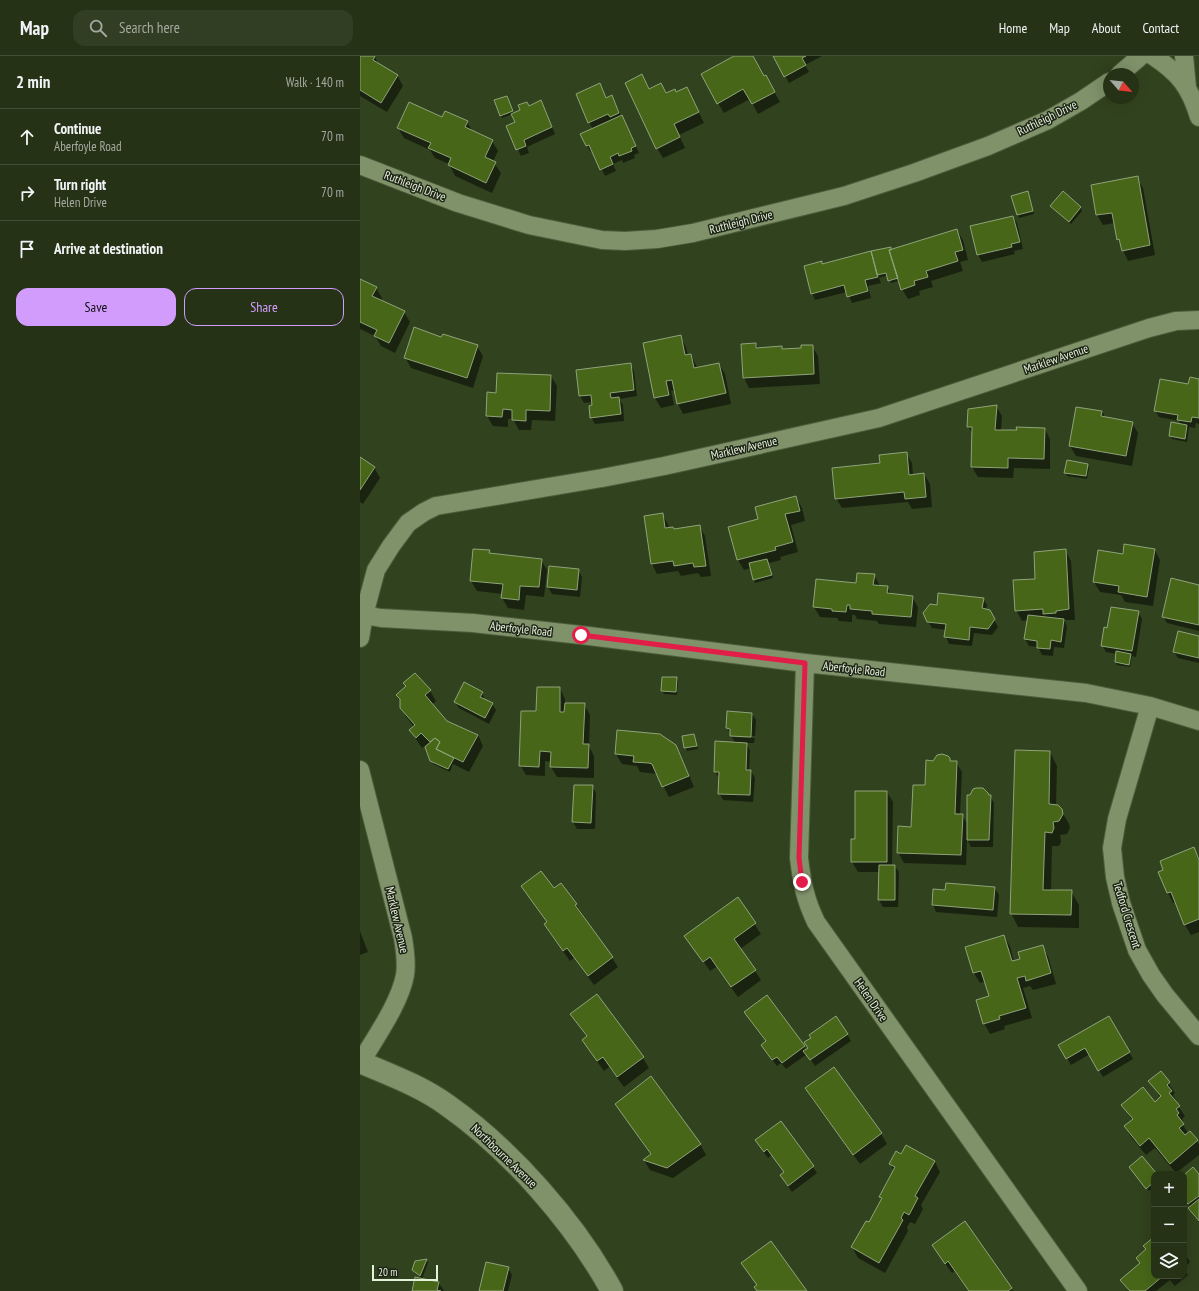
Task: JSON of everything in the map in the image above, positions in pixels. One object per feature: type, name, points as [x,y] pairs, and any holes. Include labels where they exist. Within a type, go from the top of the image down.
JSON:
[{"type":"street","points":[[1127,68],[1142,56]]},
{"type":"street","points":[[1153,56],[1165,64],[1187,87]]},
{"type":"street","points":[[1184,56],[1187,87],[1199,117]]},
{"type":"street","name":"Ruthleigh Drive","points":[[360,164],[458,203],[528,225],[570,235],[602,240],[625,241],[657,239],[693,233],[844,196],[914,173],[988,146],[1048,120],[1103,86]]},
{"type":"street","name":"Marklew Avenue","points":[[360,638],[364,615],[376,570],[408,523],[436,506],[664,466],[879,418],[1149,328],[1176,321],[1199,320]]},
{"type":"street","name":"Aberfoyle Road","points":[[364,615],[381,618],[473,623],[805,663],[1086,693],[1150,706],[1199,721]]},
{"type":"street","name":"Helen Drive","points":[[805,663],[799,858],[802,882],[808,904],[816,922],[1078,1291]]},
{"type":"street","name":"Tedford Crescent","points":[[1150,706],[1117,819],[1112,848],[1115,877],[1121,903],[1137,950],[1151,975],[1165,995],[1199,1036]]},
{"type":"street","name":"Marklew Avenue","points":[[360,770],[403,938],[406,956],[405,975],[401,989],[392,1009],[360,1062]]},
{"type":"street","name":"Northbourne Avenue","points":[[360,1062],[413,1085],[447,1104],[474,1125],[505,1153],[550,1201],[598,1265],[612,1291]]},
{"type":"building","points":[[360,56],[375,56],[373,60],[398,75],[381,103],[360,90]]},
{"type":"building","points":[[734,56],[753,56],[775,92],[752,104],[743,89],[717,104],[701,74]]},
{"type":"building","points":[[773,56],[806,56],[802,58],[806,65],[784,77]]},
{"type":"building","points":[[642,74],[649,89],[661,83],[666,93],[675,89],[676,92],[687,87],[699,112],[674,124],[680,137],[656,149],[625,83]]},
{"type":"building","points":[[600,83],[606,98],[612,95],[619,113],[610,117],[608,114],[588,123],[576,94]]},
{"type":"building","points":[[507,96],[513,111],[500,116],[494,100]]},
{"type":"building","points":[[541,100],[552,127],[524,140],[526,146],[516,150],[506,126],[515,122],[511,114],[520,110],[518,105],[527,102],[529,106]]},
{"type":"building","points":[[409,102],[442,117],[445,111],[468,121],[465,127],[493,140],[485,157],[496,162],[486,183],[448,165],[451,158],[428,148],[431,143],[397,128]]},
{"type":"building","points":[[622,115],[636,146],[631,148],[632,151],[619,156],[618,153],[610,157],[613,164],[600,170],[589,145],[586,146],[580,134]]},
{"type":"building","points":[[1138,176],[1150,245],[1122,251],[1119,239],[1117,240],[1112,213],[1096,215],[1091,185]]},
{"type":"building","points":[[1028,191],[1033,211],[1017,215],[1011,196]]},
{"type":"building","points":[[1063,191],[1081,207],[1069,222],[1050,206]]},
{"type":"building","points":[[1013,216],[1020,242],[1011,244],[1012,247],[977,255],[970,226]]},
{"type":"building","points":[[957,229],[963,250],[955,252],[958,261],[926,271],[928,277],[914,281],[915,285],[901,290],[889,250]]},
{"type":"building","points":[[891,247],[891,250],[889,250],[898,278],[888,281],[886,273],[877,275],[871,251]]},
{"type":"building","points":[[871,251],[878,277],[865,280],[868,291],[847,297],[844,285],[811,294],[804,266],[822,261],[822,264]]},
{"type":"building","points":[[360,279],[377,287],[372,296],[405,311],[389,343],[374,336],[377,330],[360,322]]},
{"type":"building","points":[[414,327],[441,337],[443,334],[478,345],[467,378],[404,358]]},
{"type":"building","points":[[681,335],[685,355],[691,354],[694,368],[719,363],[726,393],[677,404],[672,380],[666,381],[669,395],[654,398],[643,343]]},
{"type":"building","points":[[756,343],[756,348],[782,346],[782,349],[801,348],[801,345],[813,345],[814,374],[743,378],[741,344]]},
{"type":"building","points":[[631,363],[634,390],[610,393],[611,398],[619,397],[621,414],[590,418],[589,406],[592,405],[591,395],[579,396],[576,370]]},
{"type":"building","points":[[497,373],[551,375],[550,411],[526,410],[526,421],[512,420],[512,410],[503,409],[502,417],[486,416],[487,392],[496,393]]},
{"type":"building","points":[[1190,377],[1199,379],[1199,418],[1192,417],[1191,422],[1177,420],[1178,415],[1154,411],[1160,379],[1188,384]]},
{"type":"building","points":[[997,405],[995,430],[1017,430],[1016,427],[1045,428],[1044,459],[1008,458],[1008,468],[971,467],[972,427],[967,427],[968,409]]},
{"type":"building","points":[[1076,407],[1102,411],[1101,416],[1133,422],[1126,456],[1069,446]]},
{"type":"building","points":[[1171,422],[1187,425],[1185,439],[1169,436]]},
{"type":"building","points":[[907,452],[909,475],[924,473],[926,497],[905,499],[904,492],[835,499],[832,468],[880,463],[879,455]]},
{"type":"building","points":[[360,457],[375,467],[360,490]]},
{"type":"building","points":[[1067,460],[1088,464],[1086,476],[1064,473]]},
{"type":"building","points":[[796,496],[800,511],[785,514],[793,542],[775,547],[776,550],[737,560],[728,527],[758,519],[755,507]]},
{"type":"building","points":[[663,513],[665,528],[673,527],[674,529],[700,525],[706,566],[694,567],[693,563],[674,566],[673,561],[651,564],[644,516]]},
{"type":"building","points":[[1124,544],[1155,549],[1147,597],[1118,592],[1119,586],[1093,582],[1098,550],[1123,554]]},
{"type":"building","points":[[473,549],[490,550],[489,553],[542,559],[539,587],[520,586],[519,600],[501,598],[503,584],[470,581]]},
{"type":"building","points":[[1066,549],[1069,609],[1056,611],[1056,613],[1043,614],[1043,609],[1015,611],[1013,580],[1035,579],[1034,552]]},
{"type":"building","points":[[767,559],[772,575],[753,580],[749,563]]},
{"type":"building","points":[[549,566],[579,569],[577,590],[547,587]]},
{"type":"building","points":[[857,573],[875,574],[873,585],[888,586],[887,593],[913,596],[911,617],[872,614],[872,611],[850,609],[850,605],[847,605],[846,612],[813,607],[816,579],[856,583]]},
{"type":"building","points":[[1171,578],[1199,585],[1199,625],[1162,617]]},
{"type":"building","points":[[938,593],[984,598],[982,608],[990,610],[995,619],[988,629],[970,627],[969,640],[944,637],[946,624],[927,622],[923,613],[930,604],[937,605]]},
{"type":"building","points":[[1111,607],[1139,611],[1132,651],[1101,646],[1104,627],[1107,628]]},
{"type":"building","points":[[1028,615],[1064,619],[1061,642],[1051,640],[1050,649],[1037,648],[1037,641],[1024,639]]},
{"type":"building","points":[[1178,631],[1199,636],[1199,658],[1173,652]]},
{"type":"building","points":[[1116,651],[1131,654],[1129,665],[1115,662]]},
{"type":"building","points":[[415,673],[431,690],[425,695],[447,721],[478,735],[463,762],[436,749],[440,742],[435,738],[430,742],[421,733],[416,738],[409,730],[415,725],[400,708],[400,699],[396,695],[406,686],[403,683]]},
{"type":"building","points":[[662,677],[677,677],[676,692],[661,691]]},
{"type":"building","points":[[464,682],[483,692],[480,697],[493,703],[485,718],[454,702]]},
{"type":"building","points":[[537,687],[560,687],[560,712],[564,712],[565,703],[585,703],[583,744],[589,744],[588,768],[550,767],[551,752],[540,751],[539,767],[519,766],[521,711],[536,711]]},
{"type":"building","points":[[727,711],[752,713],[751,737],[730,736],[730,729],[726,728]]},
{"type":"building","points":[[617,730],[660,734],[676,745],[689,776],[662,787],[652,764],[633,762],[634,756],[615,754]]},
{"type":"building","points":[[694,734],[697,746],[684,748],[682,736]]},
{"type":"building","points":[[435,738],[440,742],[436,749],[454,758],[448,769],[430,761],[425,747]]},
{"type":"building","points":[[715,741],[747,743],[746,770],[751,770],[750,795],[718,794],[719,772],[714,772]]},
{"type":"building","points":[[1015,750],[1050,751],[1049,804],[1058,805],[1062,809],[1063,814],[1059,821],[1053,822],[1054,828],[1052,833],[1045,832],[1043,890],[1072,890],[1071,915],[1010,914]]},
{"type":"building","points":[[942,754],[948,756],[950,761],[957,761],[955,814],[963,814],[961,855],[897,853],[898,826],[911,827],[913,785],[925,785],[926,760],[933,761],[937,755]]},
{"type":"building","points":[[574,785],[593,785],[591,823],[572,822]]},
{"type":"building","points":[[983,788],[989,795],[991,795],[989,840],[967,840],[967,795],[970,795],[973,789]]},
{"type":"building","points":[[855,791],[887,791],[887,862],[851,862],[851,839],[855,839]]},
{"type":"building","points":[[1194,847],[1199,860],[1199,919],[1184,925],[1171,892],[1167,893],[1158,872],[1163,870],[1160,861]]},
{"type":"building","points":[[879,865],[895,865],[895,900],[878,900]]},
{"type":"building","points":[[541,871],[554,888],[561,883],[613,957],[588,976],[567,948],[563,951],[544,924],[547,922],[521,886]]},
{"type":"building","points":[[946,883],[995,887],[993,910],[932,905],[933,889],[945,890]]},
{"type":"building","points":[[738,897],[756,923],[734,939],[756,970],[731,987],[710,957],[703,962],[684,936]]},
{"type":"building","points":[[1004,935],[1012,961],[1020,959],[1018,952],[1043,945],[1051,973],[1026,981],[1025,976],[1017,978],[1026,1008],[999,1016],[1000,1019],[983,1024],[976,1000],[989,996],[981,971],[973,973],[965,947]]},
{"type":"building","points":[[597,994],[644,1057],[617,1077],[603,1057],[597,1061],[582,1040],[587,1036],[570,1014]]},
{"type":"building","points":[[767,995],[805,1046],[782,1063],[777,1057],[772,1060],[761,1045],[766,1041],[744,1012]]},
{"type":"building","points":[[836,1016],[848,1034],[810,1060],[803,1051],[808,1048],[804,1042],[811,1038],[809,1035]]},
{"type":"building","points":[[1109,1016],[1130,1052],[1098,1071],[1085,1048],[1066,1059],[1058,1045]]},
{"type":"building","points":[[834,1067],[882,1133],[853,1155],[805,1088]]},
{"type":"building","points":[[1161,1071],[1170,1082],[1167,1085],[1172,1091],[1169,1093],[1180,1106],[1176,1109],[1179,1113],[1177,1115],[1184,1124],[1179,1128],[1185,1135],[1190,1131],[1198,1140],[1170,1164],[1149,1138],[1140,1146],[1124,1126],[1133,1119],[1121,1105],[1143,1087],[1155,1102],[1161,1096],[1148,1081]]},
{"type":"building","points":[[651,1076],[701,1144],[667,1168],[643,1160],[651,1154],[615,1104]]},
{"type":"building","points":[[781,1121],[814,1166],[788,1186],[780,1175],[784,1172],[767,1149],[764,1152],[755,1140]]},
{"type":"building","points":[[906,1145],[935,1161],[915,1196],[918,1198],[909,1215],[904,1212],[901,1218],[903,1220],[879,1263],[851,1247],[866,1221],[869,1222],[882,1198],[879,1197],[895,1167],[889,1164],[896,1151],[901,1154]]},
{"type":"building","points":[[1142,1156],[1154,1171],[1151,1171],[1151,1185],[1146,1189],[1129,1167]]},
{"type":"building","points":[[1193,1167],[1199,1174],[1199,1196],[1188,1204],[1187,1203],[1187,1172]]},
{"type":"building","points":[[1199,1199],[1199,1221],[1188,1208]]},
{"type":"building","points":[[965,1221],[1012,1288],[1008,1291],[969,1291],[948,1261],[945,1264],[932,1245]]},
{"type":"building","points":[[1151,1239],[1151,1279],[1159,1279],[1145,1291],[1130,1291],[1120,1280],[1140,1263],[1136,1258],[1146,1249],[1143,1246]]},
{"type":"building","points":[[771,1241],[807,1291],[757,1291],[754,1287],[757,1285],[741,1263]]},
{"type":"building","points":[[427,1259],[420,1276],[412,1270],[415,1261]]},
{"type":"building","points":[[486,1262],[509,1267],[503,1291],[479,1291]]},
{"type":"building","points":[[415,1277],[439,1282],[437,1290],[441,1291],[412,1291]]},
{"type":"route","points":[[581,635],[805,663],[799,858],[802,882]]}]
